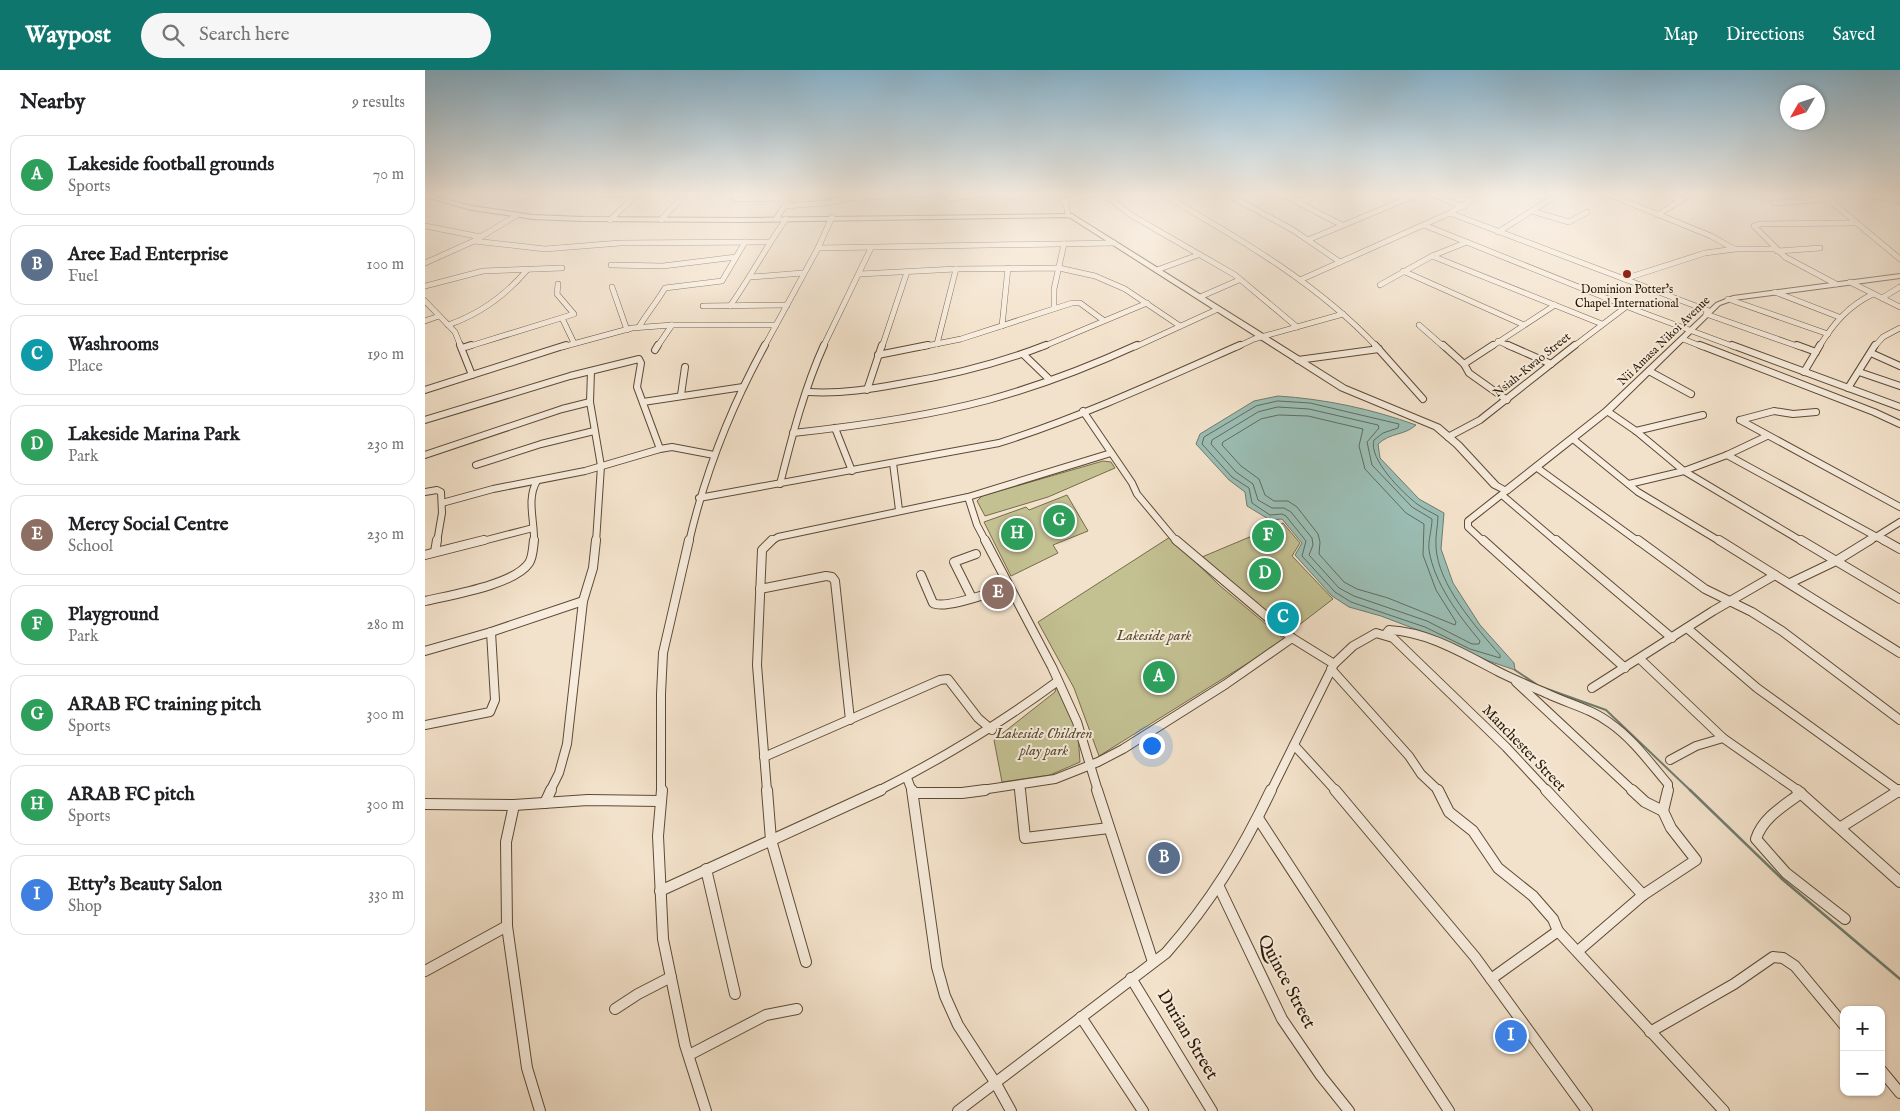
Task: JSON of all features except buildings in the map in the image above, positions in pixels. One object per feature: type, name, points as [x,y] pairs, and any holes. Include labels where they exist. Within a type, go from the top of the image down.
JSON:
[{"type":"street","points":[[425,263],[471,243]]},
{"type":"street","points":[[488,243],[545,249],[620,243],[672,243]]},
{"type":"street","points":[[639,327],[648,312],[657,303],[663,289],[722,281],[745,243]]},
{"type":"street","points":[[730,306],[751,277],[770,243]]},
{"type":"street","points":[[705,1111],[689,1055],[663,939],[658,836],[662,784],[661,703],[663,653],[673,600],[699,498],[714,455],[743,387],[820,243]]},
{"type":"street","points":[[818,248],[1114,243],[1343,388],[1437,427],[1495,485],[1673,638]]},
{"type":"street","points":[[1178,243],[1231,273],[1297,327]]},
{"type":"street","points":[[1245,243],[1300,280],[1343,314],[1379,349],[1423,399]]},
{"type":"street","points":[[1312,243],[1340,262]]},
{"type":"street","points":[[1300,280],[1384,243]]},
{"type":"street","points":[[1379,285],[1433,256],[1466,243]]},
{"type":"street","points":[[1468,243],[1627,306],[1900,407]]},
{"type":"street","points":[[1526,243],[1816,352]]},
{"type":"street","points":[[1722,243],[1735,250]]},
{"type":"street","points":[[1769,243],[1776,250],[1836,284]]},
{"type":"street","points":[[1880,243],[1900,259]]},
{"type":"street","points":[[1054,308],[1054,289],[1064,244]]},
{"type":"street","points":[[780,484],[793,433],[808,392],[811,376],[871,248]]},
{"type":"street","points":[[1624,279],[1705,253],[1735,250],[1820,248]]},
{"type":"street","points":[[425,255],[439,257]]},
{"type":"street","points":[[1157,270],[1199,255]]},
{"type":"street","points":[[1433,256],[1602,324]]},
{"type":"street","points":[[611,265],[672,265],[736,257]]},
{"type":"street","points":[[425,286],[483,270],[562,268]]},
{"type":"street","points":[[1002,326],[1008,268]]},
{"type":"street","points":[[860,274],[956,269],[1059,268],[1095,276],[1125,289],[1180,326]]},
{"type":"street","points":[[937,344],[956,269]]},
{"type":"street","points":[[448,325],[475,316],[497,301],[527,270]]},
{"type":"street","points":[[1403,271],[1524,325]]},
{"type":"street","points":[[867,390],[907,272]]},
{"type":"street","points":[[751,277],[803,273]]},
{"type":"street","name":"Nii Amasa Nikoi Avenue","points":[[1504,493],[1607,411],[1683,339],[1707,312],[1728,299],[1900,276]]},
{"type":"street","points":[[1200,297],[1239,280]]},
{"type":"street","points":[[1850,282],[1900,307]]},
{"type":"street","points":[[462,348],[574,313],[557,294],[558,284]]},
{"type":"street","points":[[612,287],[627,330]]},
{"type":"street","points":[[1882,298],[1900,287]]},
{"type":"street","points":[[1775,292],[1839,317]]},
{"type":"street","points":[[1804,372],[1839,317],[1858,300],[1873,294]]},
{"type":"street","points":[[1728,299],[1828,334]]},
{"type":"street","points":[[425,301],[455,332],[473,375]]},
{"type":"street","points":[[878,355],[961,339],[1077,302],[1090,309],[1103,320]]},
{"type":"street","points":[[808,392],[833,393],[867,390],[973,369],[1023,354],[1147,303]]},
{"type":"street","points":[[703,306],[787,304]]},
{"type":"street","points":[[1464,364],[1555,305]]},
{"type":"street","name":"Nsiah-Kwao Street","points":[[1448,437],[1480,420],[1627,306]]},
{"type":"street","points":[[793,433],[881,423],[990,400],[1069,374],[1218,309]]},
{"type":"street","points":[[699,498],[999,443],[1083,411],[1262,336],[1343,314]]},
{"type":"street","points":[[425,321],[439,316]]},
{"type":"street","points":[[562,318],[574,343]]},
{"type":"street","points":[[425,390],[574,343],[639,327],[776,324]]},
{"type":"street","points":[[655,350],[672,325]]},
{"type":"street","points":[[1419,325],[1464,364],[1469,372],[1507,400]]},
{"type":"street","points":[[1848,388],[1874,346],[1883,337],[1900,328]]},
{"type":"street","points":[[1683,339],[1874,412],[1900,424]]},
{"type":"street","points":[[1498,341],[1551,364]]},
{"type":"street","points":[[1298,360],[1326,354],[1379,349]]},
{"type":"street","points":[[1871,353],[1900,366]]},
{"type":"street","points":[[1023,354],[1050,380]]},
{"type":"street","points":[[425,420],[591,371],[639,359],[641,364],[637,387],[660,448]]},
{"type":"street","points":[[681,395],[685,366]]},
{"type":"street","points":[[545,803],[559,774],[567,744],[583,602],[593,568],[596,544],[601,466],[589,402],[591,371]]},
{"type":"street","points":[[1649,371],[1691,394]]},
{"type":"street","points":[[1859,372],[1900,386]]},
{"type":"street","points":[[643,402],[743,387]]},
{"type":"street","points":[[425,455],[562,409],[589,402]]},
{"type":"street","points":[[1083,411],[1132,483],[1137,494],[1165,530],[1181,546],[1292,638],[1333,666],[1409,756],[1421,774],[1439,791],[1449,812],[1473,831],[1498,868],[1528,890],[1553,919],[1559,931],[1724,1111]]},
{"type":"street","points":[[1607,411],[1683,471],[1900,599]]},
{"type":"street","points":[[1816,412],[1793,414],[1774,411],[1740,420],[1900,506]]},
{"type":"street","points":[[1636,432],[1703,415]]},
{"type":"street","points":[[835,428],[852,471]]},
{"type":"street","points":[[476,465],[534,446],[594,431]]},
{"type":"street","points":[[1629,484],[1683,471],[1727,455],[1767,436]]},
{"type":"street","points":[[1573,439],[1638,492],[1775,575],[1790,582],[1900,653]]},
{"type":"street","points":[[442,503],[493,489],[585,471],[660,448],[672,447],[714,455]]},
{"type":"street","points":[[806,962],[771,840],[757,664],[762,550],[768,542],[778,537],[968,497],[1111,453]]},
{"type":"street","points":[[1727,455],[1900,548]]},
{"type":"street","points":[[893,463],[899,510]]},
{"type":"street","points":[[1536,467],[1705,588],[1752,612],[1782,631],[1900,720]]},
{"type":"street","points":[[425,601],[493,584],[514,576],[525,569],[530,561],[534,534],[531,508],[532,496],[537,481]]},
{"type":"street","points":[[425,492],[437,490],[441,492],[442,503],[435,552]]},
{"type":"street","points":[[1504,493],[1474,515],[1468,521],[1467,527],[1625,668]]},
{"type":"street","points":[[968,497],[977,525],[1043,649],[1077,722],[1089,765],[1153,962]]},
{"type":"street","points":[[1790,582],[1836,561],[1900,522]]},
{"type":"street","points":[[425,555],[533,528]]},
{"type":"street","points":[[972,598],[954,562],[976,554]]},
{"type":"street","points":[[921,575],[933,603],[936,605],[949,604],[1009,587]]},
{"type":"street","points":[[1593,688],[1730,601],[1775,575]]},
{"type":"street","points":[[760,589],[826,576],[832,577],[835,581],[850,720]]},
{"type":"street","points":[[425,650],[491,632],[583,602]]},
{"type":"street","points":[[1687,628],[1757,688],[1900,791],[1841,827]]},
{"type":"street","points":[[958,1111],[1166,953],[1186,932],[1219,887],[1258,818],[1333,666],[1345,653],[1367,636],[1400,629],[1422,636],[1513,679],[1599,715],[1618,729],[1668,784],[1668,796],[1663,811]]},
{"type":"street","points":[[425,725],[490,712],[495,700],[491,632]]},
{"type":"street","name":"Manchester Street","points":[[1380,634],[1393,638],[1506,747],[1643,895]]},
{"type":"street","points":[[913,793],[962,793],[1055,779],[1089,765],[1136,741],[1226,684],[1292,638]]},
{"type":"street","points":[[1640,659],[1723,738],[1801,793],[1900,882]]},
{"type":"street","points":[[764,757],[940,680],[948,679],[978,718],[991,730]]},
{"type":"street","points":[[1513,679],[1639,797],[1663,811],[1671,828],[1696,860],[1643,895],[1578,951]]},
{"type":"street","points":[[660,891],[907,778],[991,730],[1058,681]]},
{"type":"street","points":[[1670,760],[1696,746],[1723,738]]},
{"type":"street","points":[[1293,745],[1355,813],[1491,979],[1587,1111]]},
{"type":"street","points":[[907,778],[913,793],[937,966],[945,996],[958,1025],[995,1082],[1011,1111]]},
{"type":"street","points":[[1019,785],[1025,838],[1109,828]]},
{"type":"street","points":[[1801,793],[1765,821],[1757,831],[1756,839],[1779,867],[1812,895],[1845,919]]},
{"type":"street","points":[[425,804],[514,805],[587,800],[660,801]]},
{"type":"street","points":[[514,805],[506,842],[507,926],[527,1068],[540,1111]]},
{"type":"street","points":[[1258,818],[1449,1111]]},
{"type":"street","points":[[706,870],[735,994]]},
{"type":"street","name":"Quince Street","points":[[1219,887],[1282,1019],[1321,1076],[1349,1111]]},
{"type":"street","points":[[425,971],[507,926]]},
{"type":"street","points":[[1491,979],[1559,931]]},
{"type":"street","points":[[1650,1032],[1734,984],[1773,957],[1783,958],[1795,966],[1840,1020]]},
{"type":"street","points":[[615,1009],[638,994],[671,977]]},
{"type":"street","name":"Durian Street","points":[[1131,978],[1212,1111]]},
{"type":"street","points":[[689,1055],[766,1015],[797,1009]]},
{"type":"street","points":[[1081,1016],[1143,1111]]},
{"type":"street","points":[[1885,1075],[1900,1093]]},
{"type":"green space","points":[[1103,461],[1111,462],[1115,468],[1048,497],[985,516],[977,501],[982,496]]},
{"type":"green space","points":[[1067,495],[1088,531],[1053,545],[1058,553],[1011,576],[984,522],[1026,507],[1029,510]]},
{"type":"green space","points":[[1283,523],[1300,543],[1292,556],[1333,599],[1290,632],[1239,591],[1202,557]]},
{"type":"green space","name":"Lakeside park","points":[[1170,537],[1219,585],[1285,640],[1099,756],[1074,688],[1038,622]]},
{"type":"green space","name":"Lakeside Children play park","points":[[1058,681],[1077,722],[1080,762],[1050,775],[1002,782],[994,740],[1055,692]]},
{"type":"water","points":[[1278,396],[1348,406],[1416,425],[1378,444],[1380,458],[1419,499],[1444,513],[1441,549],[1453,583],[1480,625],[1514,663],[1515,670],[1468,654],[1423,632],[1381,616],[1349,607],[1332,596],[1295,555],[1302,543],[1282,519],[1270,520],[1247,506],[1245,492],[1229,480],[1196,444],[1200,434],[1254,401]]},
{"type":"waterway","points":[[1515,670],[1539,686],[1606,710],[1691,791]]},
{"type":"waterway","points":[[1690,790],[1782,879],[1900,979]]},
{"type":"place","name":"Dominion Potter's Chapel International","points":[[1627,274]]},
{"type":"place","name":"ARAB FC training pitch","points":[[1059,521]]},
{"type":"place","name":"ARAB FC pitch","points":[[1017,534]]},
{"type":"place","name":"Playground","points":[[1268,536]]},
{"type":"place","name":"Lakeside Marina Park","points":[[1265,574]]},
{"type":"place","name":"Mercy Social Centre","points":[[998,593]]},
{"type":"place","name":"Washrooms","points":[[1283,618]]},
{"type":"place","name":"Lakeside football grounds","points":[[1159,677]]},
{"type":"place","name":"Aree Ead Enterprise","points":[[1164,858]]},
{"type":"place","name":"Etty's Beauty Salon","points":[[1511,1036]]}]
